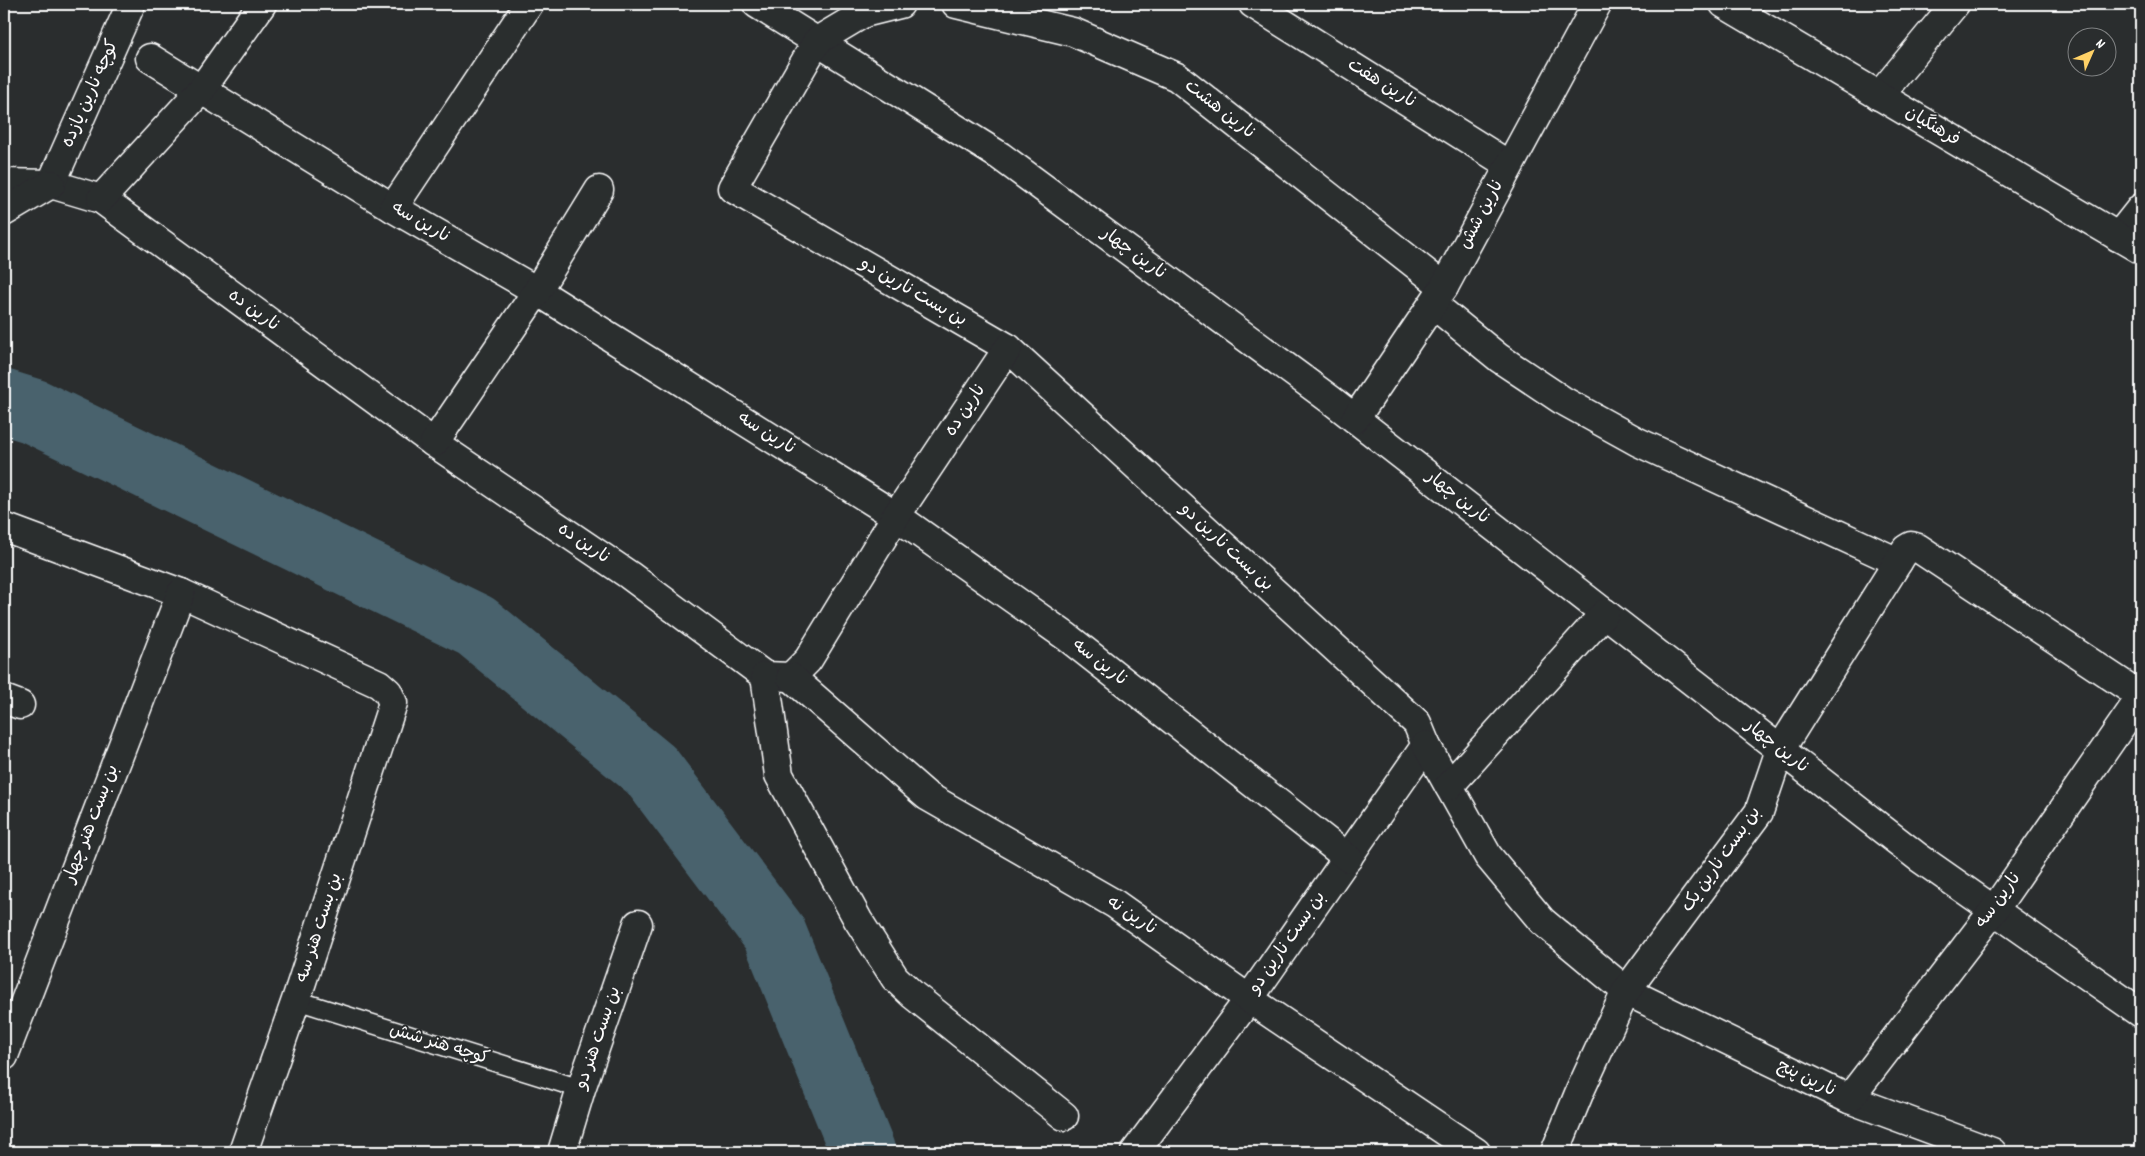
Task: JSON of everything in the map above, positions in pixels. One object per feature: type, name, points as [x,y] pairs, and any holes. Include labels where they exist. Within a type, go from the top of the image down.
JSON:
[{"type":"street","name":"کوچه نارین یازده","points":[[51,184],[131,4]]},
{"type":"street","points":[[101,199],[201,90],[262,4]]},
{"type":"street","points":[[393,208],[529,4]]},
{"type":"street","name":"نارین چهار","points":[[757,4],[1000,156],[1355,419],[1918,857],[2141,1013]]},
{"type":"street","points":[[817,41],[864,12],[900,4]]},
{"type":"street","name":"نارین هشت","points":[[956,4],[1073,32],[1176,77],[1439,296],[1499,358],[1562,400],[1638,442],[1905,554],[1918,548],[2141,696]]},
{"type":"street","name":"نارین هفت","points":[[1254,4],[1509,165]]},
{"type":"street","name":"نارین شش","points":[[1355,419],[1439,296],[1597,4]]},
{"type":"street","name":"فرهنگیان","points":[[1724,4],[2141,250]]},
{"type":"street","points":[[1879,96],[1955,4]]},
{"type":"street","name":"بن بست نارین دو","points":[[817,41],[732,188],[1008,348],[1417,723],[1426,745],[1249,999],[1135,1152]]},
{"type":"street","name":"نارین سه","points":[[150,58],[393,208],[537,291],[896,516],[1067,637],[1348,858]]},
{"type":"street","name":"نارین ده","points":[[4,183],[51,184],[101,199],[434,443],[778,677],[808,660],[896,516],[1008,348]]},
{"type":"street","points":[[4,212],[51,184]]},
{"type":"street","points":[[434,443],[537,291],[599,190]]},
{"type":"street","points":[[2118,237],[2141,208]]},
{"type":"street","points":[[4,527],[181,593]]},
{"type":"street","name":"بن بست نارین یک","points":[[1555,1152],[1580,1091],[1626,991],[1759,812],[1780,750],[1905,554]]},
{"type":"street","name":"بن بست هنر سه","points":[[181,593],[380,684],[388,692],[394,703],[296,1000],[243,1152]]},
{"type":"street","name":"بن بست هنر چهار","points":[[4,1056],[181,593]]},
{"type":"street","points":[[1450,786],[1605,613]]},
{"type":"street","points":[[778,677],[779,775],[858,920],[895,978],[913,995],[1064,1116]]},
{"type":"street","name":"نارین نه","points":[[778,677],[926,796],[1115,904],[1249,999],[1476,1152]]},
{"type":"street","name":"نارین سه","points":[[1849,1099],[1994,910],[2141,696]]},
{"type":"street","name":"نارین پنج","points":[[1426,745],[1488,856],[1542,921],[1626,991],[1849,1099],[1992,1152]]},
{"type":"street","name":"بن بست هنر دو","points":[[562,1152],[581,1089],[638,924]]},
{"type":"lane","name":"کوچه هنر شش","points":[[296,1000],[581,1089]]},
{"type":"waterway","points":[[4,402],[33,411],[476,626],[651,770],[774,933],[863,1152]]}]
